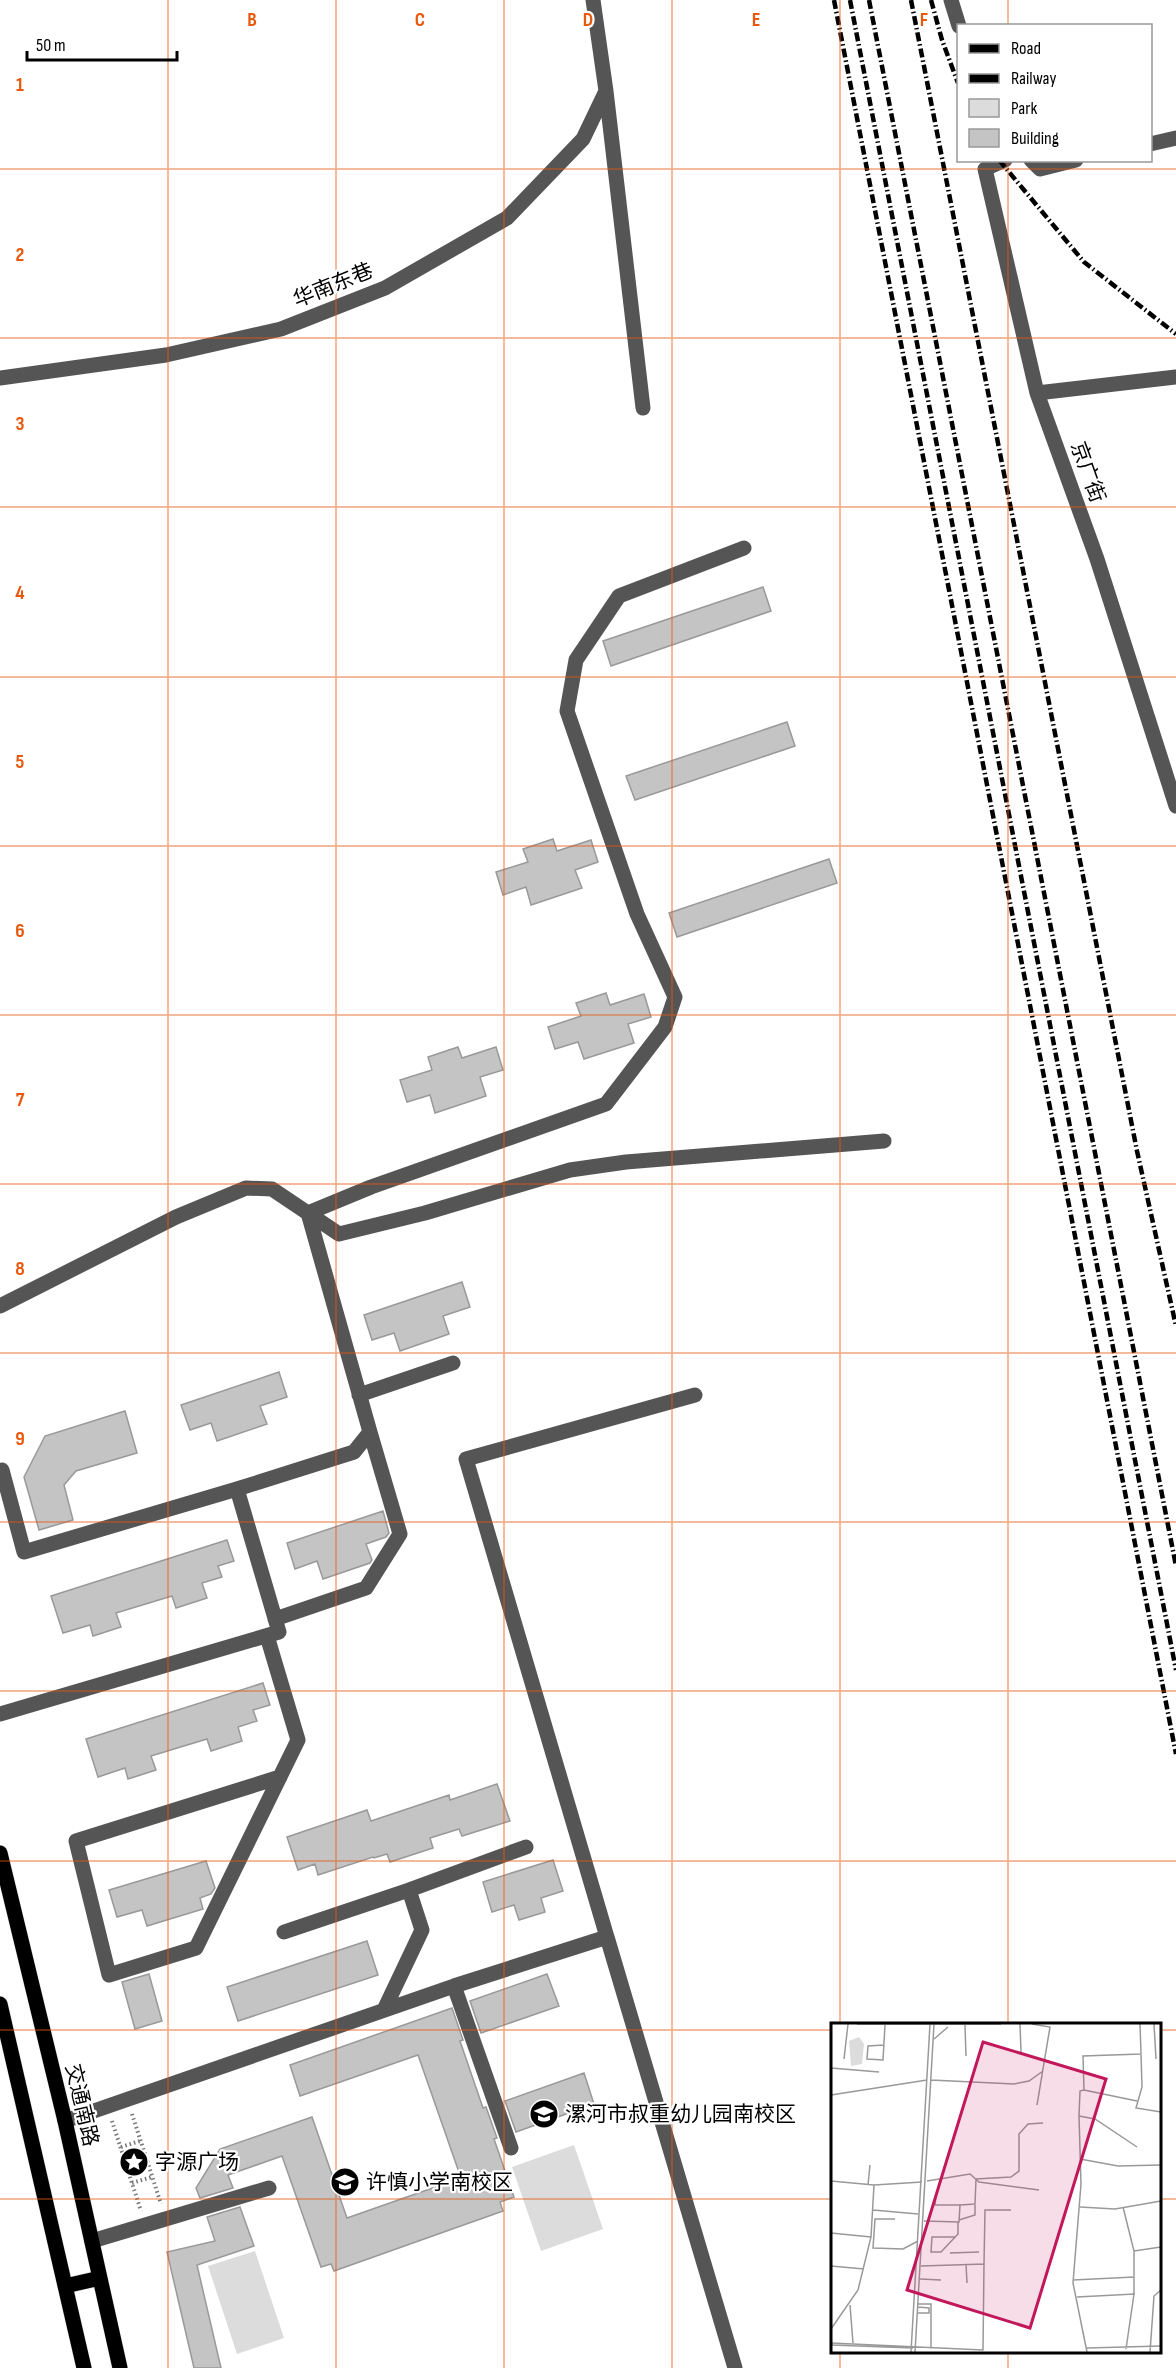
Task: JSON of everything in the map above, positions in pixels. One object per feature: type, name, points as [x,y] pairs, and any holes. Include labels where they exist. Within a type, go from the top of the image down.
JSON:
[{"type":"main road","name":"交通南路","points":[[0,1853],[65,2121],[120,2368]]},
{"type":"main road","points":[[0,2004],[84,2368]]},
{"type":"main road","points":[[65,2286],[100,2278]]},
{"type":"street","points":[[593,0],[606,90],[643,408]]},
{"type":"street","points":[[951,0],[958,24]]},
{"type":"street","name":"华南东巷","points":[[0,378],[166,355],[281,329],[385,288],[507,218],[583,139],[606,90]]},
{"type":"street","points":[[1152,144],[1176,138]]},
{"type":"street","name":"京广街","points":[[1001,162],[985,169],[1037,393],[1171,767],[1176,806]]},
{"type":"street","points":[[1033,162],[1040,169],[1068,162]]},
{"type":"street","points":[[1037,393],[1176,377]]},
{"type":"street","points":[[308,1213],[371,1187],[606,1104],[665,1027],[675,997],[637,914],[567,711],[576,660],[619,596],[744,548]]},
{"type":"street","points":[[0,1306],[176,1217],[246,1188],[272,1189],[339,1234],[425,1213],[570,1170],[626,1162],[884,1141]]},
{"type":"street","points":[[274,1619],[366,1588],[400,1534],[308,1213]]},
{"type":"street","points":[[359,1395],[453,1363]]},
{"type":"street","points":[[695,1395],[466,1459],[735,2368]]},
{"type":"street","points":[[2,1470],[24,1552],[354,1452],[370,1432]]},
{"type":"street","points":[[0,1714],[279,1632],[237,1489]]},
{"type":"street","points":[[267,1636],[298,1740],[280,1777],[196,1948],[109,1975],[76,1841],[280,1777]]},
{"type":"street","points":[[284,1932],[526,1847]]},
{"type":"street","points":[[384,2010],[422,1930],[409,1890]]},
{"type":"street","points":[[65,2121],[454,1986],[607,1937]]},
{"type":"street","points":[[454,1986],[511,2148]]},
{"type":"street","points":[[92,2241],[269,2188]]},
{"type":"path","points":[[127,2099],[166,2219]]},
{"type":"path","points":[[108,2106],[145,2225]]},
{"type":"path","points":[[121,2147],[140,2141]]},
{"type":"path","points":[[132,2183],[152,2177]]},
{"type":"green space","points":[[574,2145],[603,2229],[541,2251],[512,2167]]},
{"type":"green space","points":[[255,2251],[284,2338],[237,2354],[208,2266]]},
{"type":"building","points":[[763,587],[771,611],[611,666],[603,641]]},
{"type":"building","points":[[787,722],[795,746],[635,800],[626,776]]},
{"type":"building","points":[[553,839],[557,851],[591,840],[598,862],[575,870],[582,888],[531,905],[526,887],[503,895],[496,872],[528,862],[523,849]]},
{"type":"building","points":[[829,859],[837,883],[677,937],[669,913]]},
{"type":"building","points":[[606,993],[610,1005],[644,994],[651,1017],[628,1024],[634,1043],[584,1059],[578,1042],[555,1049],[548,1027],[581,1016],[576,1003]]},
{"type":"building","points":[[458,1047],[462,1058],[496,1047],[503,1070],[480,1077],[486,1096],[435,1113],[430,1095],[407,1102],[400,1080],[432,1070],[428,1057]]},
{"type":"building","points":[[462,1282],[470,1307],[443,1316],[449,1334],[400,1351],[394,1333],[372,1340],[364,1315]]},
{"type":"building","points":[[279,1372],[287,1397],[260,1406],[267,1424],[217,1441],[211,1423],[190,1430],[181,1405]]},
{"type":"building","points":[[125,1411],[137,1453],[76,1471],[64,1485],[73,1520],[39,1530],[24,1477],[45,1436]]},
{"type":"building","points":[[383,1511],[389,1533],[386,1537],[366,1544],[372,1560],[370,1563],[323,1579],[317,1561],[295,1569],[287,1543]]},
{"type":"building","points":[[227,1540],[234,1561],[218,1566],[222,1577],[202,1583],[207,1598],[176,1608],[172,1596],[116,1613],[121,1627],[93,1636],[90,1625],[63,1633],[51,1596]]},
{"type":"building","points":[[263,1683],[270,1705],[253,1710],[257,1721],[238,1727],[242,1741],[211,1751],[207,1739],[151,1756],[156,1770],[128,1779],[125,1768],[98,1777],[86,1739]]},
{"type":"building","points":[[497,1784],[510,1821],[462,1836],[459,1829],[430,1838],[433,1848],[390,1862],[387,1854],[318,1875],[315,1864],[298,1870],[287,1837],[367,1810],[371,1821],[449,1795],[450,1800]]},
{"type":"building","points":[[553,1860],[563,1891],[541,1898],[545,1912],[519,1920],[514,1905],[492,1912],[483,1882]]},
{"type":"building","points":[[206,1861],[215,1888],[211,1894],[200,1898],[203,1909],[147,1926],[142,1910],[117,1917],[109,1890]]},
{"type":"building","points":[[367,1941],[378,1975],[238,2021],[227,1987]]},
{"type":"building","points":[[149,1974],[162,2021],[135,2029],[122,1982]]},
{"type":"building","points":[[547,1974],[559,2006],[481,2033],[470,2001]]},
{"type":"building","points":[[452,2008],[463,2040],[460,2041],[483,2108],[486,2107],[497,2138],[494,2139],[514,2197],[500,2202],[503,2211],[334,2271],[331,2264],[321,2267],[282,2156],[228,2175],[233,2188],[200,2198],[196,2188],[220,2149],[312,2117],[347,2218],[461,2178],[418,2055],[300,2096],[290,2065]]},
{"type":"building","points":[[584,2073],[594,2104],[516,2132],[505,2101]]},
{"type":"building","points":[[240,2207],[254,2246],[197,2265],[221,2368],[194,2368],[167,2252],[215,2241],[207,2217]]},
{"type":"railway","points":[[834,0],[1176,1754]]},
{"type":"railway","points":[[850,0],[1176,1670]]},
{"type":"railway","points":[[869,0],[1176,1566]]},
{"type":"railway","points":[[911,0],[1137,1151],[1176,1326]]},
{"type":"railway","points":[[931,0],[942,40],[957,80]]},
{"type":"railway","points":[[1001,162],[1084,262],[1176,334]]},
{"type":"place","name":"漯河市叔重幼儿园南校区","points":[[544,2114]]},
{"type":"place","name":"字源广场","points":[[134,2162]]},
{"type":"place","name":"许慎小学南校区","points":[[345,2182]]}]
